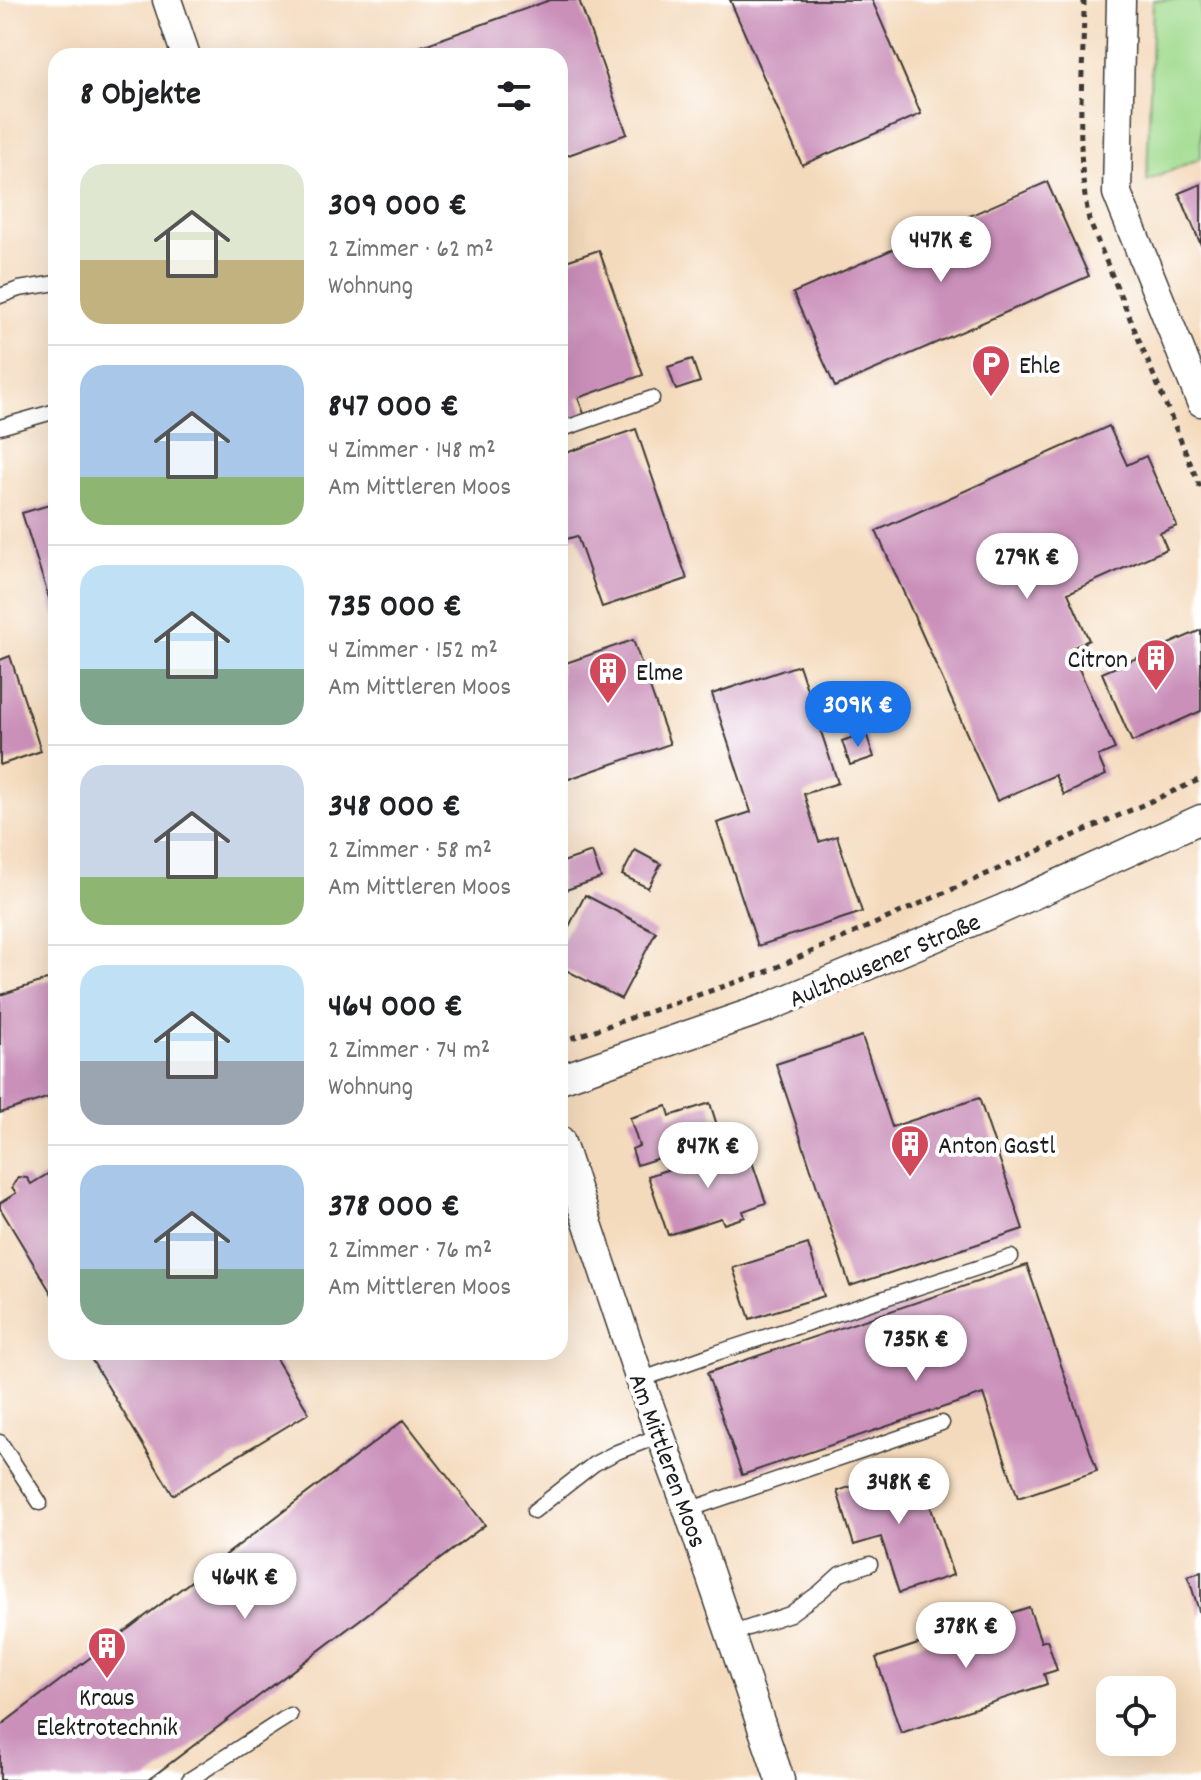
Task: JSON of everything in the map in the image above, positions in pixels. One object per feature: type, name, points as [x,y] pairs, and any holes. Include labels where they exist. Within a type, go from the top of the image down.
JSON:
[{"type":"street","points":[[167,0],[183,48]]},
{"type":"street","points":[[1121,0],[1117,193],[1201,402]]},
{"type":"street","name":"Aulzhausener Straße","points":[[568,1076],[766,1008],[1000,910],[1201,819]]},
{"type":"street","name":"Am Mittleren Moos","points":[[568,1164],[659,1436],[688,1510],[780,1780]]},
{"type":"lane","points":[[0,296],[48,284]]},
{"type":"lane","points":[[568,427],[652,398]]},
{"type":"lane","points":[[0,427],[48,413]]},
{"type":"lane","points":[[640,1380],[1011,1257]]},
{"type":"lane","points":[[688,1510],[942,1423]]},
{"type":"lane","points":[[534,1511],[594,1464],[659,1436]]},
{"type":"lane","points":[[0,1442],[40,1503]]},
{"type":"lane","points":[[730,1634],[790,1614],[840,1574],[870,1564]]},
{"type":"lane","points":[[189,1780],[290,1715]]},
{"type":"path","points":[[568,1039],[766,972],[1201,779]]},
{"type":"green space","points":[[1153,0],[1201,0],[1201,158],[1147,181]]},
{"type":"building","points":[[550,0],[579,0],[627,134],[568,155],[568,48],[416,48]]},
{"type":"building","points":[[730,0],[872,0],[921,114],[802,165]]},
{"type":"building","points":[[1047,182],[1089,276],[835,387],[793,293]]},
{"type":"building","points":[[1201,184],[1201,245],[1179,193]]},
{"type":"building","points":[[599,250],[643,375],[578,398],[585,416],[568,421],[568,260]]},
{"type":"building","points":[[692,359],[700,382],[676,390],[668,367]]},
{"type":"building","points":[[1109,426],[1127,465],[1146,456],[1177,526],[1160,533],[1167,549],[1068,593],[1089,640],[1070,649],[1115,749],[1098,756],[1106,775],[1064,795],[1055,775],[997,801],[876,531]]},
{"type":"building","points":[[636,429],[687,579],[602,607],[577,536],[568,539],[568,452]]},
{"type":"building","points":[[48,505],[48,595],[22,513]]},
{"type":"building","name":"Citron","points":[[1201,630],[1201,711],[1132,742],[1102,673]]},
{"type":"building","name":"Elme","points":[[633,640],[670,744],[568,779],[568,662]]},
{"type":"building","points":[[10,656],[41,751],[0,765],[0,660]]},
{"type":"building","points":[[799,665],[838,783],[804,794],[819,842],[837,836],[862,912],[758,946],[717,823],[751,812],[712,694]]},
{"type":"building","points":[[866,733],[874,757],[850,765],[842,741]]},
{"type":"building","points":[[635,850],[661,864],[648,888],[622,875]]},
{"type":"building","points":[[592,852],[601,878],[568,889],[568,860]]},
{"type":"building","points":[[585,895],[656,932],[621,999],[568,971],[568,928]]},
{"type":"building","points":[[48,980],[48,1098],[0,1113],[0,995]]},
{"type":"building","name":"Anton Gastl","points":[[862,1036],[892,1127],[979,1098],[1023,1229],[850,1286],[776,1064]]},
{"type":"building","points":[[710,1103],[721,1138],[637,1165],[632,1149],[639,1146],[630,1118],[667,1106],[670,1116]]},
{"type":"building","points":[[746,1144],[766,1203],[743,1211],[745,1217],[724,1224],[721,1218],[668,1235],[648,1176]]},
{"type":"building","points":[[48,1174],[48,1288],[0,1208],[0,1203],[16,1193],[12,1187],[18,1177],[27,1178],[31,1184]]},
{"type":"building","points":[[808,1244],[824,1296],[750,1319],[733,1268]]},
{"type":"building","points":[[1027,1265],[1097,1471],[1018,1498],[983,1394],[742,1475],[707,1373]]},
{"type":"building","points":[[92,1360],[277,1360],[309,1413],[173,1495]]},
{"type":"building","points":[[404,1420],[485,1525],[148,1780],[0,1780],[0,1726]]},
{"type":"building","points":[[917,1465],[953,1575],[899,1593],[881,1537],[854,1545],[837,1491]]},
{"type":"building","points":[[1201,1572],[1201,1614],[1200,1614],[1188,1576]]},
{"type":"building","points":[[1029,1607],[1041,1642],[1047,1640],[1057,1670],[1044,1674],[1047,1684],[901,1733],[876,1658]]},
{"type":"place","name":"Ehle","points":[[991,398]]},
{"type":"place","name":"Citron","points":[[1156,692]]},
{"type":"place","name":"Elme","points":[[608,705]]},
{"type":"place","name":"Anton Gastl","points":[[910,1178]]},
{"type":"place","name":"Kraus Elektrotechnik","points":[[107,1680]]}]
